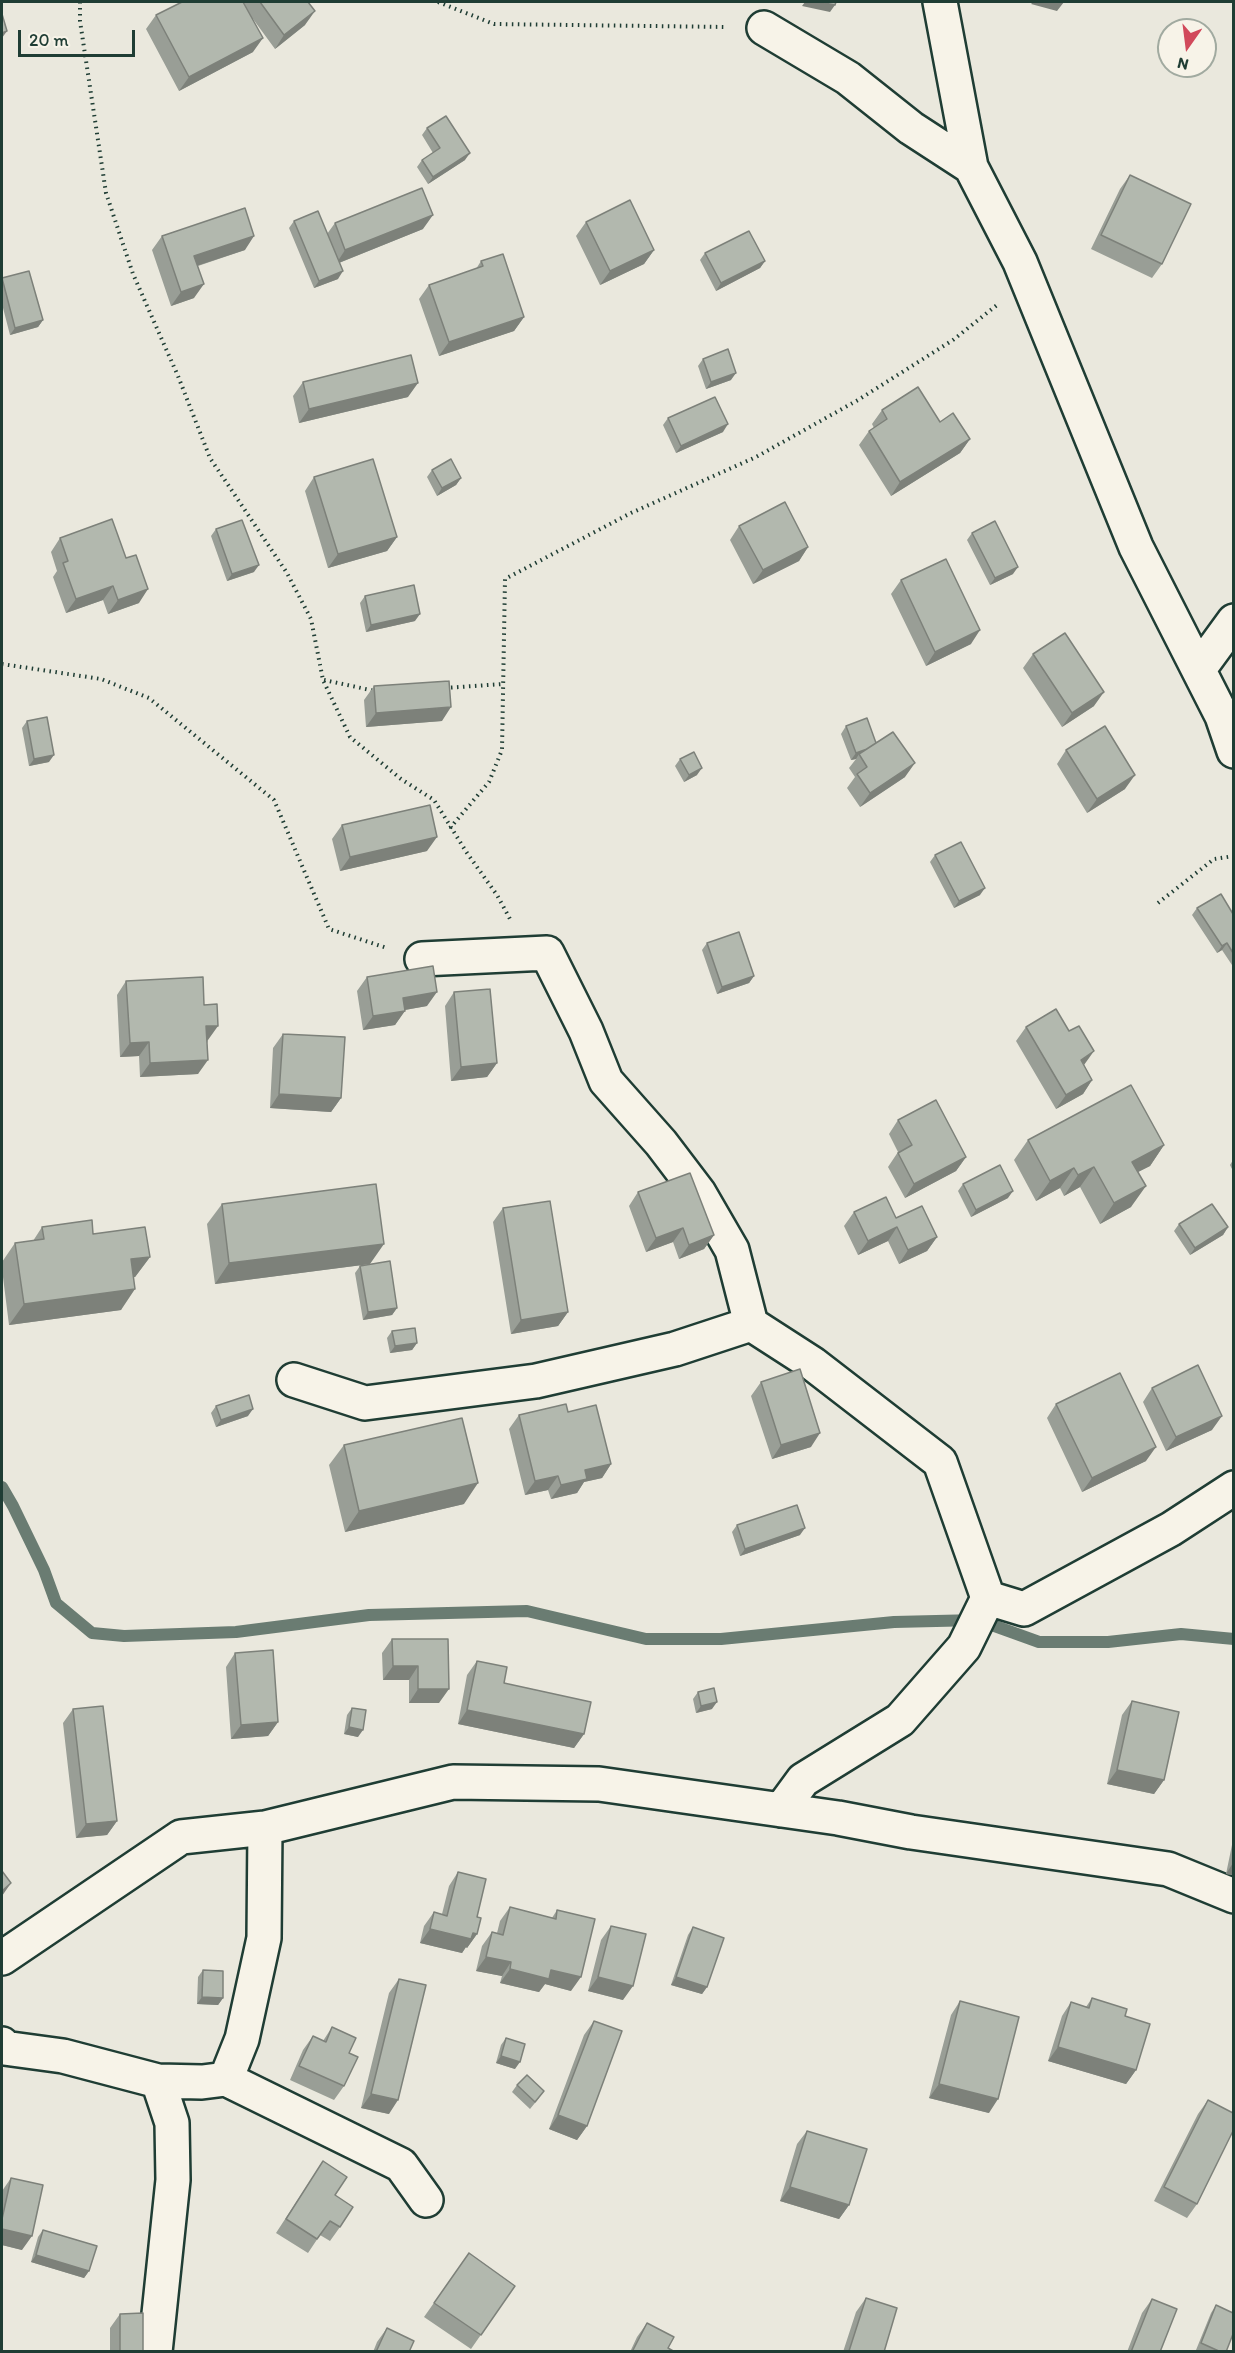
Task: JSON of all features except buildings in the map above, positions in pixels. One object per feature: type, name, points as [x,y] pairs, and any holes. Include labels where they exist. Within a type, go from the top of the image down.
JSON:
[{"type":"street","points":[[940,2],[971,166],[1028,281],[1136,547],[1222,716],[1233,751]]},
{"type":"street","points":[[764,28],[848,78],[911,128],[971,166]]},
{"type":"street","points":[[1199,669],[1233,621]]},
{"type":"street","points":[[422,959],[547,953],[585,1031],[606,1081],[661,1143],[699,1193],[732,1250],[751,1324],[813,1364],[940,1462],[988,1598],[964,1647],[900,1720],[803,1780],[781,1810]]},
{"type":"street","points":[[294,1380],[365,1403],[536,1381],[675,1349],[751,1324]]},
{"type":"street","points":[[988,1598],[1024,1609],[1171,1529],[1233,1488]]},
{"type":"street","points":[[2,1958],[181,1837],[265,1828],[453,1782],[599,1784],[838,1818],[911,1832],[1168,1869],[1233,1896]]},
{"type":"street","points":[[226,2079],[242,2039],[264,1938],[265,1828]]},
{"type":"street","points":[[2,2044],[4,2048],[63,2056],[158,2081],[202,2082],[226,2079],[401,2165],[426,2200]]},
{"type":"street","points":[[155,2352],[173,2180],[172,2123],[158,2081]]},
{"type":"path","points":[[80,2],[80,21],[106,193],[133,274],[178,376],[210,458],[287,573],[301,600],[310,619],[323,680],[350,737],[401,779],[434,800],[450,828],[497,895],[528,954]]},
{"type":"path","points":[[438,2],[494,24],[764,28]]},
{"type":"path","points":[[450,828],[489,782],[502,750],[505,579],[631,513],[756,457],[858,400],[953,340],[1028,281]]},
{"type":"path","points":[[2,664],[100,679],[149,698],[274,800],[329,929],[422,959]]},
{"type":"path","points":[[323,680],[377,692]]},
{"type":"path","points":[[434,688],[503,684]]},
{"type":"path","points":[[1158,903],[1214,859],[1233,856]]},
{"type":"waterway","points":[[2,1487],[44,1570],[56,1603],[92,1633],[124,1636],[236,1632],[369,1615],[527,1611],[646,1639],[721,1639],[894,1622],[978,1620],[1039,1642],[1108,1642],[1181,1634],[1234,1639]]}]
